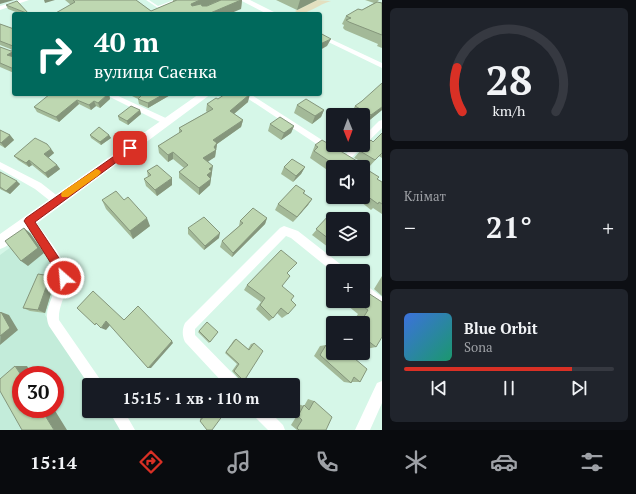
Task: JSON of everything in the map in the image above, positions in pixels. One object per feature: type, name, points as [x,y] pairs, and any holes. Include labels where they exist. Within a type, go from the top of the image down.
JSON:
[{"type":"street","points":[[0,8],[26,0]]},
{"type":"street","points":[[244,0],[270,12]]},
{"type":"street","points":[[322,37],[382,66]]},
{"type":"street","points":[[112,96],[167,122]]},
{"type":"street","points":[[0,242],[203,96]]},
{"type":"street","points":[[248,96],[326,145]]},
{"type":"street","points":[[370,135],[382,123]]},
{"type":"street","points":[[336,152],[349,160],[355,152]]},
{"type":"street","points":[[0,164],[38,186],[57,201]]},
{"type":"street","points":[[29,221],[62,270],[64,278],[52,314],[53,322],[92,378]]},
{"type":"street","points":[[227,378],[189,338],[189,327],[284,231],[294,234],[331,264]]},
{"type":"street","points":[[370,295],[382,304]]},
{"type":"street","points":[[362,430],[382,388]]},
{"type":"street","points":[[120,418],[128,430]]},
{"type":"street","points":[[266,418],[278,430]]},
{"type":"lane","points":[[147,0],[158,7],[176,0]]},
{"type":"shaded area","points":[[317,0],[331,1],[310,11],[295,11]]},
{"type":"shaded area","points":[[30,233],[46,252],[45,254],[59,276],[45,315],[85,378],[82,378],[82,418],[113,418],[121,430],[0,430],[0,255]]},
{"type":"building","points":[[73,0],[136,0],[151,11],[177,0],[200,0],[191,4],[192,6],[201,4],[202,6],[207,6],[221,0],[241,0],[213,12],[58,12],[75,2]]},
{"type":"building","points":[[17,1],[27,12],[24,12],[6,5]]},
{"type":"building","points":[[377,2],[382,3],[382,35],[346,20],[351,18],[346,16],[358,9],[362,10]]},
{"type":"building","points":[[0,24],[12,28],[12,46],[0,41]]},
{"type":"building","points":[[322,34],[331,39],[322,43]]},
{"type":"building","points":[[0,47],[12,52],[7,55],[12,56],[12,68],[0,63]]},
{"type":"building","points":[[382,83],[382,107],[371,115],[370,108],[359,108],[355,106]]},
{"type":"building","points":[[48,96],[106,96],[98,103],[94,101],[89,105],[77,100],[56,117],[34,107]]},
{"type":"building","points":[[141,96],[160,96],[148,103],[138,99]]},
{"type":"building","points":[[222,96],[248,96],[230,111],[243,120],[213,140],[217,143],[214,147],[216,150],[203,158],[213,166],[209,169],[212,171],[207,175],[211,179],[199,188],[179,172],[188,165],[173,152],[168,155],[158,146],[182,131],[179,128],[213,109],[207,104],[216,98],[218,99]]},
{"type":"building","points":[[306,99],[324,110],[315,116],[297,105]]},
{"type":"building","points":[[131,106],[140,110],[127,121],[118,116]]},
{"type":"building","points":[[280,117],[294,126],[284,133],[270,124]]},
{"type":"building","points":[[99,127],[109,135],[100,142],[90,135]]},
{"type":"building","points":[[0,130],[10,135],[1,143],[0,142]]},
{"type":"building","points":[[382,133],[382,153],[375,160],[362,152],[370,152],[370,141],[371,140],[373,142]]},
{"type":"building","points":[[35,138],[47,144],[51,149],[44,154],[57,165],[45,173],[29,160],[26,163],[14,156]]},
{"type":"building","points":[[322,140],[326,142],[326,152],[342,152],[355,160],[328,160],[314,151],[318,147],[315,145]]},
{"type":"building","points":[[292,159],[305,167],[296,176],[284,167]]},
{"type":"building","points":[[157,165],[172,178],[155,190],[144,179],[151,175],[147,171]]},
{"type":"building","points":[[370,171],[379,177],[377,179],[382,182],[382,204],[379,202],[378,204],[370,198]]},
{"type":"building","points":[[0,172],[17,181],[6,191],[0,187]]},
{"type":"building","points":[[296,185],[305,191],[303,193],[312,199],[297,217],[278,204]]},
{"type":"building","points":[[116,191],[124,200],[128,197],[147,218],[130,231],[102,200]]},
{"type":"building","points":[[253,208],[267,218],[233,253],[222,241],[243,223],[240,221]]},
{"type":"building","points":[[204,217],[220,233],[205,246],[188,228]]},
{"type":"building","points":[[326,218],[326,237],[316,229]]},
{"type":"building","points":[[24,228],[38,248],[21,261],[5,241]]},
{"type":"building","points":[[281,250],[297,263],[287,273],[290,276],[282,286],[294,296],[291,300],[296,305],[288,314],[281,308],[273,318],[260,305],[265,298],[247,285]]},
{"type":"building","points":[[38,274],[50,276],[38,310],[23,308]]},
{"type":"building","points":[[93,291],[124,320],[138,306],[172,341],[148,368],[106,321],[101,328],[96,323],[95,325],[77,308]]},
{"type":"building","points":[[370,294],[382,302],[382,337],[376,347],[370,342],[370,316],[364,316],[368,310],[365,308],[370,308]]},
{"type":"building","points":[[1,312],[10,328],[0,336],[0,313]]},
{"type":"building","points":[[207,322],[218,332],[210,342],[199,331]]},
{"type":"building","points":[[236,339],[249,350],[254,343],[263,351],[246,378],[241,378],[234,371],[239,364],[226,352]]},
{"type":"building","points":[[326,345],[326,360],[356,360],[367,369],[360,382],[354,377],[351,383],[320,355]]},
{"type":"building","points":[[12,369],[12,412],[0,391],[0,379]]},
{"type":"building","points":[[314,401],[332,417],[326,430],[299,430],[297,428],[302,420],[300,418],[300,412],[304,405],[309,410]]},
{"type":"building","points":[[15,418],[47,418],[54,430],[22,430]]},
{"type":"building","points":[[202,418],[221,418],[212,430],[207,430],[200,421]]},
{"type":"slow traffic","points":[[65,195],[96,172]]},
{"type":"route","points":[[64,278],[62,270],[29,221],[130,148]]}]
